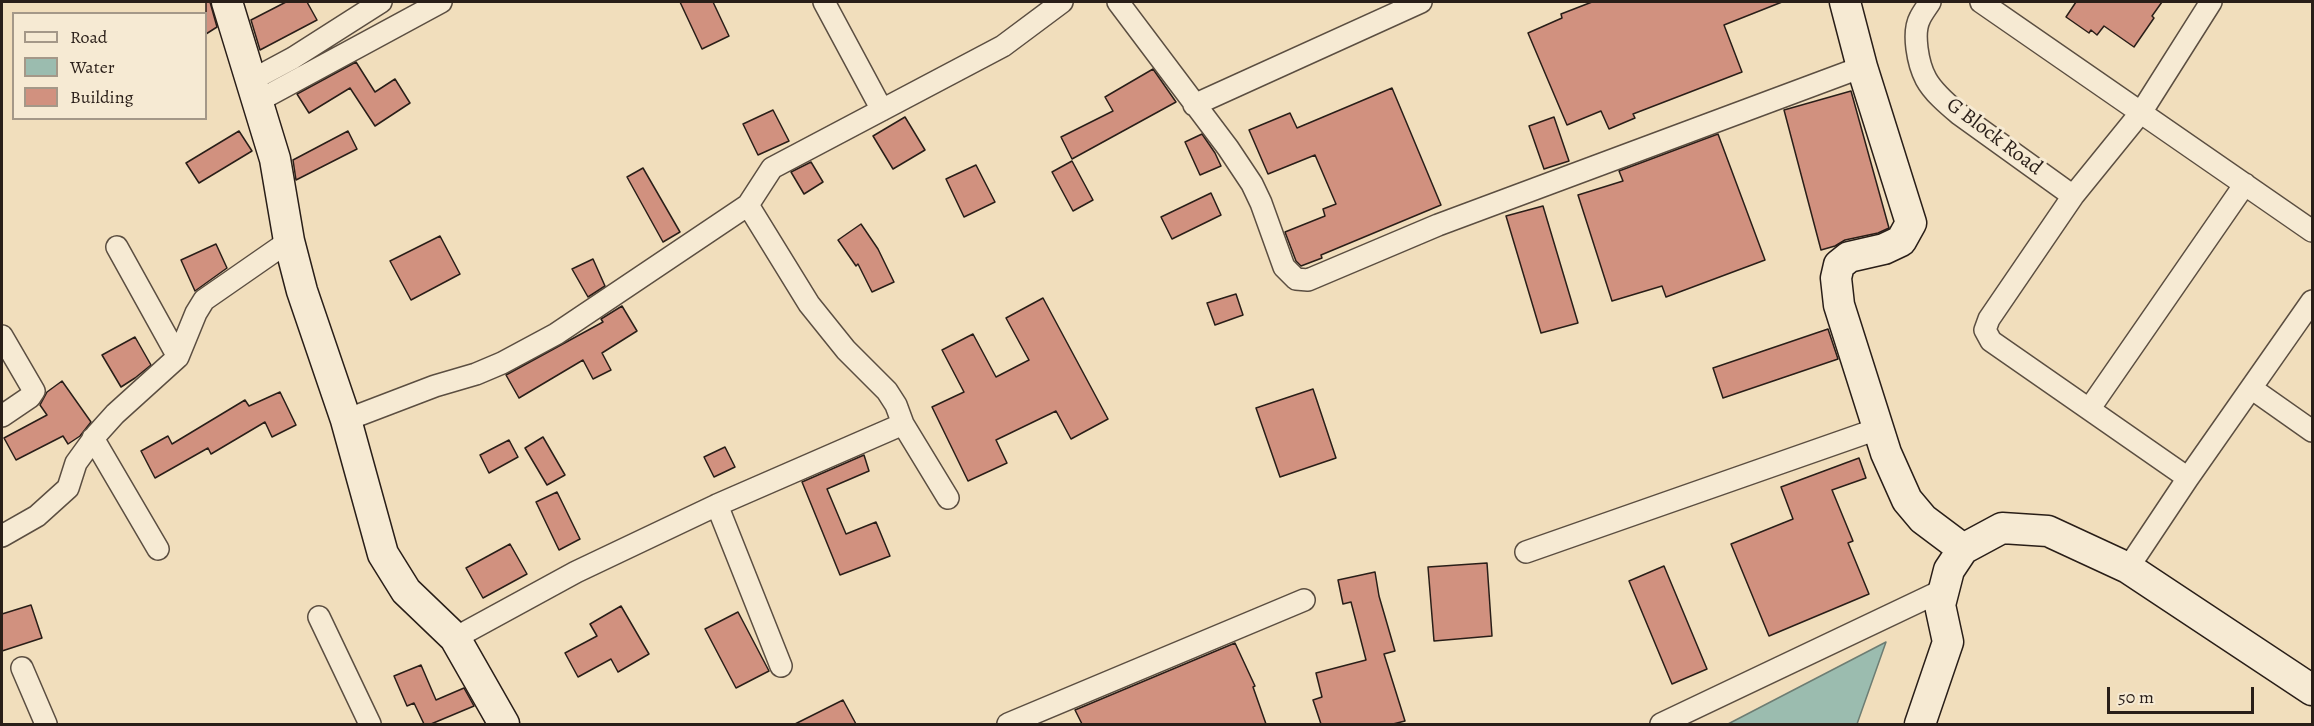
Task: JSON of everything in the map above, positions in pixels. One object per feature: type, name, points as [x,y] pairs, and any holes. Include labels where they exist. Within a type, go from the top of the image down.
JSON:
[{"type":"street","points":[[227,2],[275,159],[289,241],[302,291],[346,420],[383,554],[406,591],[455,638],[504,724]]},
{"type":"street","points":[[255,90],[303,52],[381,2]]},
{"type":"street","points":[[255,90],[441,2]]},
{"type":"street","points":[[824,2],[882,110]]},
{"type":"street","points":[[346,420],[435,386],[476,374],[556,334],[748,205],[772,168],[1003,46],[1062,2]]},
{"type":"street","points":[[1118,2],[1228,148],[1252,184],[1284,267],[1296,279],[1308,280],[1438,225],[1862,67]]},
{"type":"street","points":[[1194,105],[1421,2]]},
{"type":"street","points":[[1845,2],[1862,67],[1911,223],[1901,241],[1884,249],[1849,256],[1839,266],[1836,278],[1839,305],[1880,428],[1886,453],[1907,500],[1923,519],[1963,549]]},
{"type":"street","name":"G Block Road","points":[[1930,2],[1919,20],[1917,36],[1926,79],[1944,101],[1959,114],[2073,196]]},
{"type":"street","points":[[1981,2],[2313,231]]},
{"type":"street","points":[[2188,478],[1991,341],[1985,330],[1989,319],[2073,196],[2142,111],[2211,2]]},
{"type":"street","points":[[2090,408],[2246,184]]},
{"type":"street","points":[[748,205],[809,304],[846,350],[887,391],[896,405],[903,424],[948,498]]},
{"type":"street","points":[[2,536],[37,516],[68,488],[76,463],[93,438],[115,414],[178,357],[196,313],[204,300],[289,241]]},
{"type":"street","points":[[117,247],[178,357]]},
{"type":"street","points":[[2128,568],[2188,478],[2313,301]]},
{"type":"street","points":[[2,336],[34,391],[30,397],[2,416]]},
{"type":"street","points":[[2251,388],[2313,431]]},
{"type":"street","points":[[455,638],[576,572],[717,505],[903,424]]},
{"type":"street","points":[[1526,552],[1880,428]]},
{"type":"street","points":[[93,438],[158,549]]},
{"type":"street","points":[[717,505],[781,666]]},
{"type":"street","points":[[1920,724],[1948,642],[1940,605],[1949,570],[1963,549],[2002,528],[2048,531],[2074,541],[2128,568],[2313,690]]},
{"type":"street","points":[[1661,724],[1943,590]]},
{"type":"street","points":[[1008,724],[1304,600]]},
{"type":"street","points":[[319,617],[370,724]]},
{"type":"street","points":[[22,668],[46,724]]},
{"type":"water","points":[[1886,642],[1857,724],[1728,724]]},
{"type":"building","points":[[206,2],[210,2],[217,27],[207,33],[207,12]]},
{"type":"building","points":[[286,2],[307,2],[317,20],[260,50],[251,20]]},
{"type":"building","points":[[680,2],[713,2],[729,36],[702,49]]},
{"type":"building","points":[[1592,2],[1782,2],[1724,25],[1742,72],[1633,114],[1635,118],[1609,129],[1601,111],[1567,125],[1528,33],[1562,18],[1561,14]]},
{"type":"building","points":[[2076,2],[2162,2],[2134,47],[2104,26],[2097,35],[2091,30],[2089,33],[2066,17]]},
{"type":"building","points":[[356,62],[375,92],[395,79],[410,103],[375,126],[350,88],[309,113],[297,94]]},
{"type":"building","points":[[1153,69],[1176,102],[1072,159],[1061,137],[1113,111],[1105,97]]},
{"type":"building","points":[[1392,88],[1441,205],[1321,255],[1322,258],[1301,266],[1296,261],[1285,232],[1325,216],[1323,209],[1336,204],[1315,155],[1268,174],[1249,130],[1290,113],[1297,128]]},
{"type":"building","points":[[1851,91],[1889,228],[1878,233],[1845,240],[1821,250],[1784,110]]},
{"type":"building","points":[[773,110],[789,141],[758,155],[743,124]]},
{"type":"building","points":[[905,117],[925,150],[893,169],[873,136]]},
{"type":"building","points":[[1554,117],[1569,161],[1544,169],[1529,126]]},
{"type":"building","points":[[239,131],[252,151],[199,183],[186,163]]},
{"type":"building","points":[[348,131],[357,149],[296,180],[293,160]]},
{"type":"building","points":[[1202,134],[1221,166],[1200,175],[1185,142]]},
{"type":"building","points":[[1718,134],[1765,260],[1666,297],[1662,286],[1612,301],[1578,195],[1623,181],[1619,171]]},
{"type":"building","points":[[1072,161],[1093,200],[1073,211],[1052,172]]},
{"type":"building","points":[[811,162],[823,182],[804,194],[791,172]]},
{"type":"building","points":[[976,165],[995,202],[964,217],[946,179]]},
{"type":"building","points":[[643,168],[680,232],[663,242],[627,177]]},
{"type":"building","points":[[1211,193],[1221,215],[1172,239],[1161,217]]},
{"type":"building","points":[[1543,206],[1578,323],[1541,333],[1506,216]]},
{"type":"building","points":[[861,224],[878,249],[894,282],[872,292],[858,264],[856,266],[838,240]]},
{"type":"building","points":[[440,236],[460,274],[411,300],[390,261]]},
{"type":"building","points":[[216,244],[227,268],[195,291],[181,260]]},
{"type":"building","points":[[593,259],[605,286],[588,297],[572,269]]},
{"type":"building","points":[[1236,294],[1243,315],[1215,325],[1207,303]]},
{"type":"building","points":[[1043,298],[1108,419],[1071,439],[1056,411],[996,440],[1007,463],[968,481],[932,407],[964,392],[942,350],[973,334],[996,377],[1029,360],[1006,318]]},
{"type":"building","points":[[622,306],[637,331],[602,353],[611,370],[593,379],[583,360],[519,398],[506,375],[603,322],[601,319]]},
{"type":"building","points":[[1828,329],[1838,359],[1723,398],[1713,368]]},
{"type":"building","points":[[135,337],[151,365],[121,387],[102,355]]},
{"type":"building","points":[[62,381],[91,422],[80,436],[68,444],[63,436],[16,460],[4,438],[47,415],[40,405],[47,392]]},
{"type":"building","points":[[1313,389],[1336,458],[1280,477],[1256,408]]},
{"type":"building","points":[[280,392],[296,425],[272,437],[265,422],[211,454],[208,448],[155,478],[141,451],[168,436],[172,444],[245,400],[249,406]]},
{"type":"building","points":[[543,437],[565,475],[547,485],[525,448]]},
{"type":"building","points":[[509,440],[518,457],[489,473],[480,455]]},
{"type":"building","points":[[725,447],[735,467],[714,477],[704,457]]},
{"type":"building","points":[[864,455],[869,471],[827,489],[846,534],[876,522],[890,556],[840,575],[802,482]]},
{"type":"building","points":[[1859,458],[1866,478],[1832,490],[1853,541],[1848,543],[1869,594],[1769,636],[1731,544],[1793,519],[1781,487]]},
{"type":"building","points":[[557,492],[580,539],[559,550],[536,502]]},
{"type":"building","points":[[510,544],[527,574],[483,598],[466,568]]},
{"type":"building","points":[[1487,563],[1492,636],[1434,641],[1428,567]]},
{"type":"building","points":[[1664,566],[1707,669],[1672,684],[1629,581]]},
{"type":"building","points":[[1375,572],[1379,596],[1395,651],[1384,654],[1405,721],[1393,724],[1321,724],[1313,700],[1322,697],[1316,673],[1366,660],[1351,602],[1343,604],[1338,580]]},
{"type":"building","points":[[31,605],[42,638],[2,651],[2,614]]},
{"type":"building","points":[[621,606],[649,654],[618,672],[611,659],[578,677],[565,653],[597,636],[590,624]]},
{"type":"building","points":[[738,612],[769,671],[736,688],[705,629]]},
{"type":"building","points":[[1235,643],[1255,686],[1253,687],[1266,724],[1082,724],[1075,710]]},
{"type":"building","points":[[421,665],[436,700],[464,688],[474,706],[431,724],[424,724],[414,703],[407,706],[394,676]]},
{"type":"building","points":[[843,700],[856,724],[795,724]]}]
